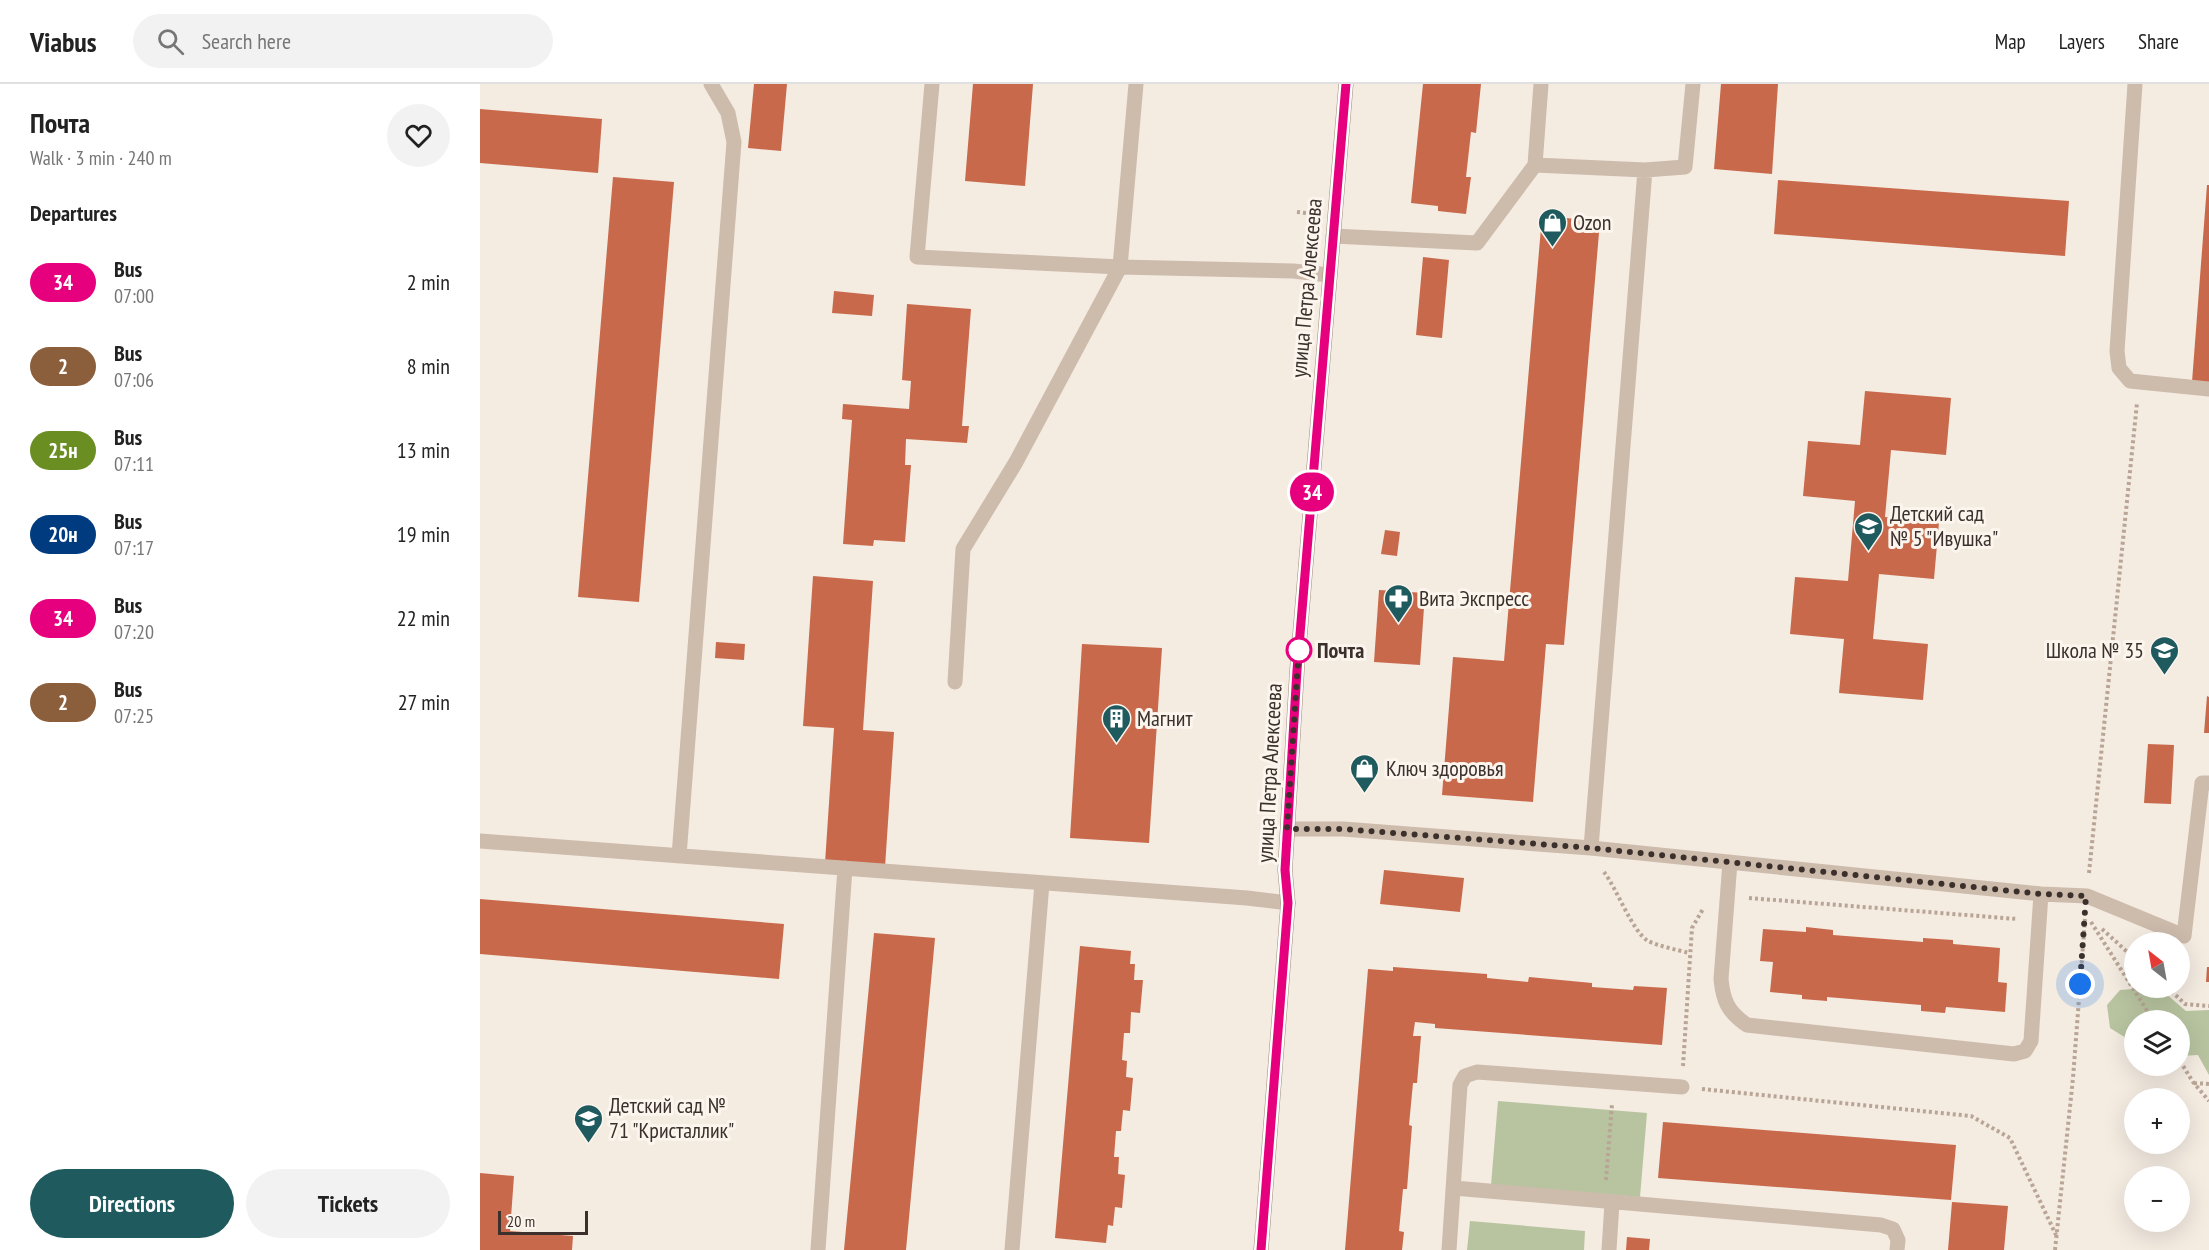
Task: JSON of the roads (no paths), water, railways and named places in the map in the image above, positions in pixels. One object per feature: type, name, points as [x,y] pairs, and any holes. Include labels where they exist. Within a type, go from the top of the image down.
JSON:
[{"type":"street","name":"улица Петра Алексеева","points":[[1261,1250],[1288,903],[1285,870],[1297,670],[1346,84]]},
{"type":"lane","points":[[679,856],[734,142],[728,113],[711,84]]},
{"type":"lane","points":[[932,84],[917,257],[1120,267],[1293,271],[1329,275]]},
{"type":"lane","points":[[955,682],[963,549],[1016,462],[1120,267],[1136,84]]},
{"type":"lane","points":[[1333,236],[1477,243],[1535,165],[1541,84]]},
{"type":"lane","points":[[1535,165],[1645,170],[1685,167],[1692,84]]},
{"type":"lane","points":[[2135,84],[2117,351],[2119,368],[2130,381],[2209,389]]},
{"type":"lane","points":[[1591,848],[1645,170]]},
{"type":"lane","points":[[1287,829],[1342,829],[1591,848],[2041,894],[2086,896],[2184,936],[2202,783],[2209,783]]},
{"type":"lane","points":[[480,841],[1247,898],[1288,903]]},
{"type":"lane","points":[[1730,862],[1721,979],[1722,996],[1733,1015],[1747,1025],[2014,1054],[2025,1051],[2031,1041],[2041,894]]},
{"type":"lane","points":[[818,1250],[845,868]]},
{"type":"lane","points":[[1012,1250],[1042,883]]},
{"type":"lane","points":[[1449,1250],[1460,1085],[1465,1076],[1477,1072],[1682,1087]]},
{"type":"lane","points":[[1454,1188],[1881,1225],[1893,1229],[1898,1240],[1897,1250]]},
{"type":"lane","points":[[1608,1202],[1609,1250]]},
{"type":"place","name":"Ozon","points":[[1552,248]]},
{"type":"place","name":"Детский сад № 5 \"Ивушка\"","points":[[1869,552]]},
{"type":"place","name":"Вита Экспресс","points":[[1398,624]]},
{"type":"place","name":"Почта","points":[[1299,650]]},
{"type":"place","name":"Школа № 35","points":[[2165,676]]},
{"type":"place","name":"Магнит","points":[[1116,744]]},
{"type":"place","name":"Ключ здоровья","points":[[1365,794]]},
{"type":"place","name":"Детский сад № 71 \"Кристаллик\"","points":[[588,1144]]}]
